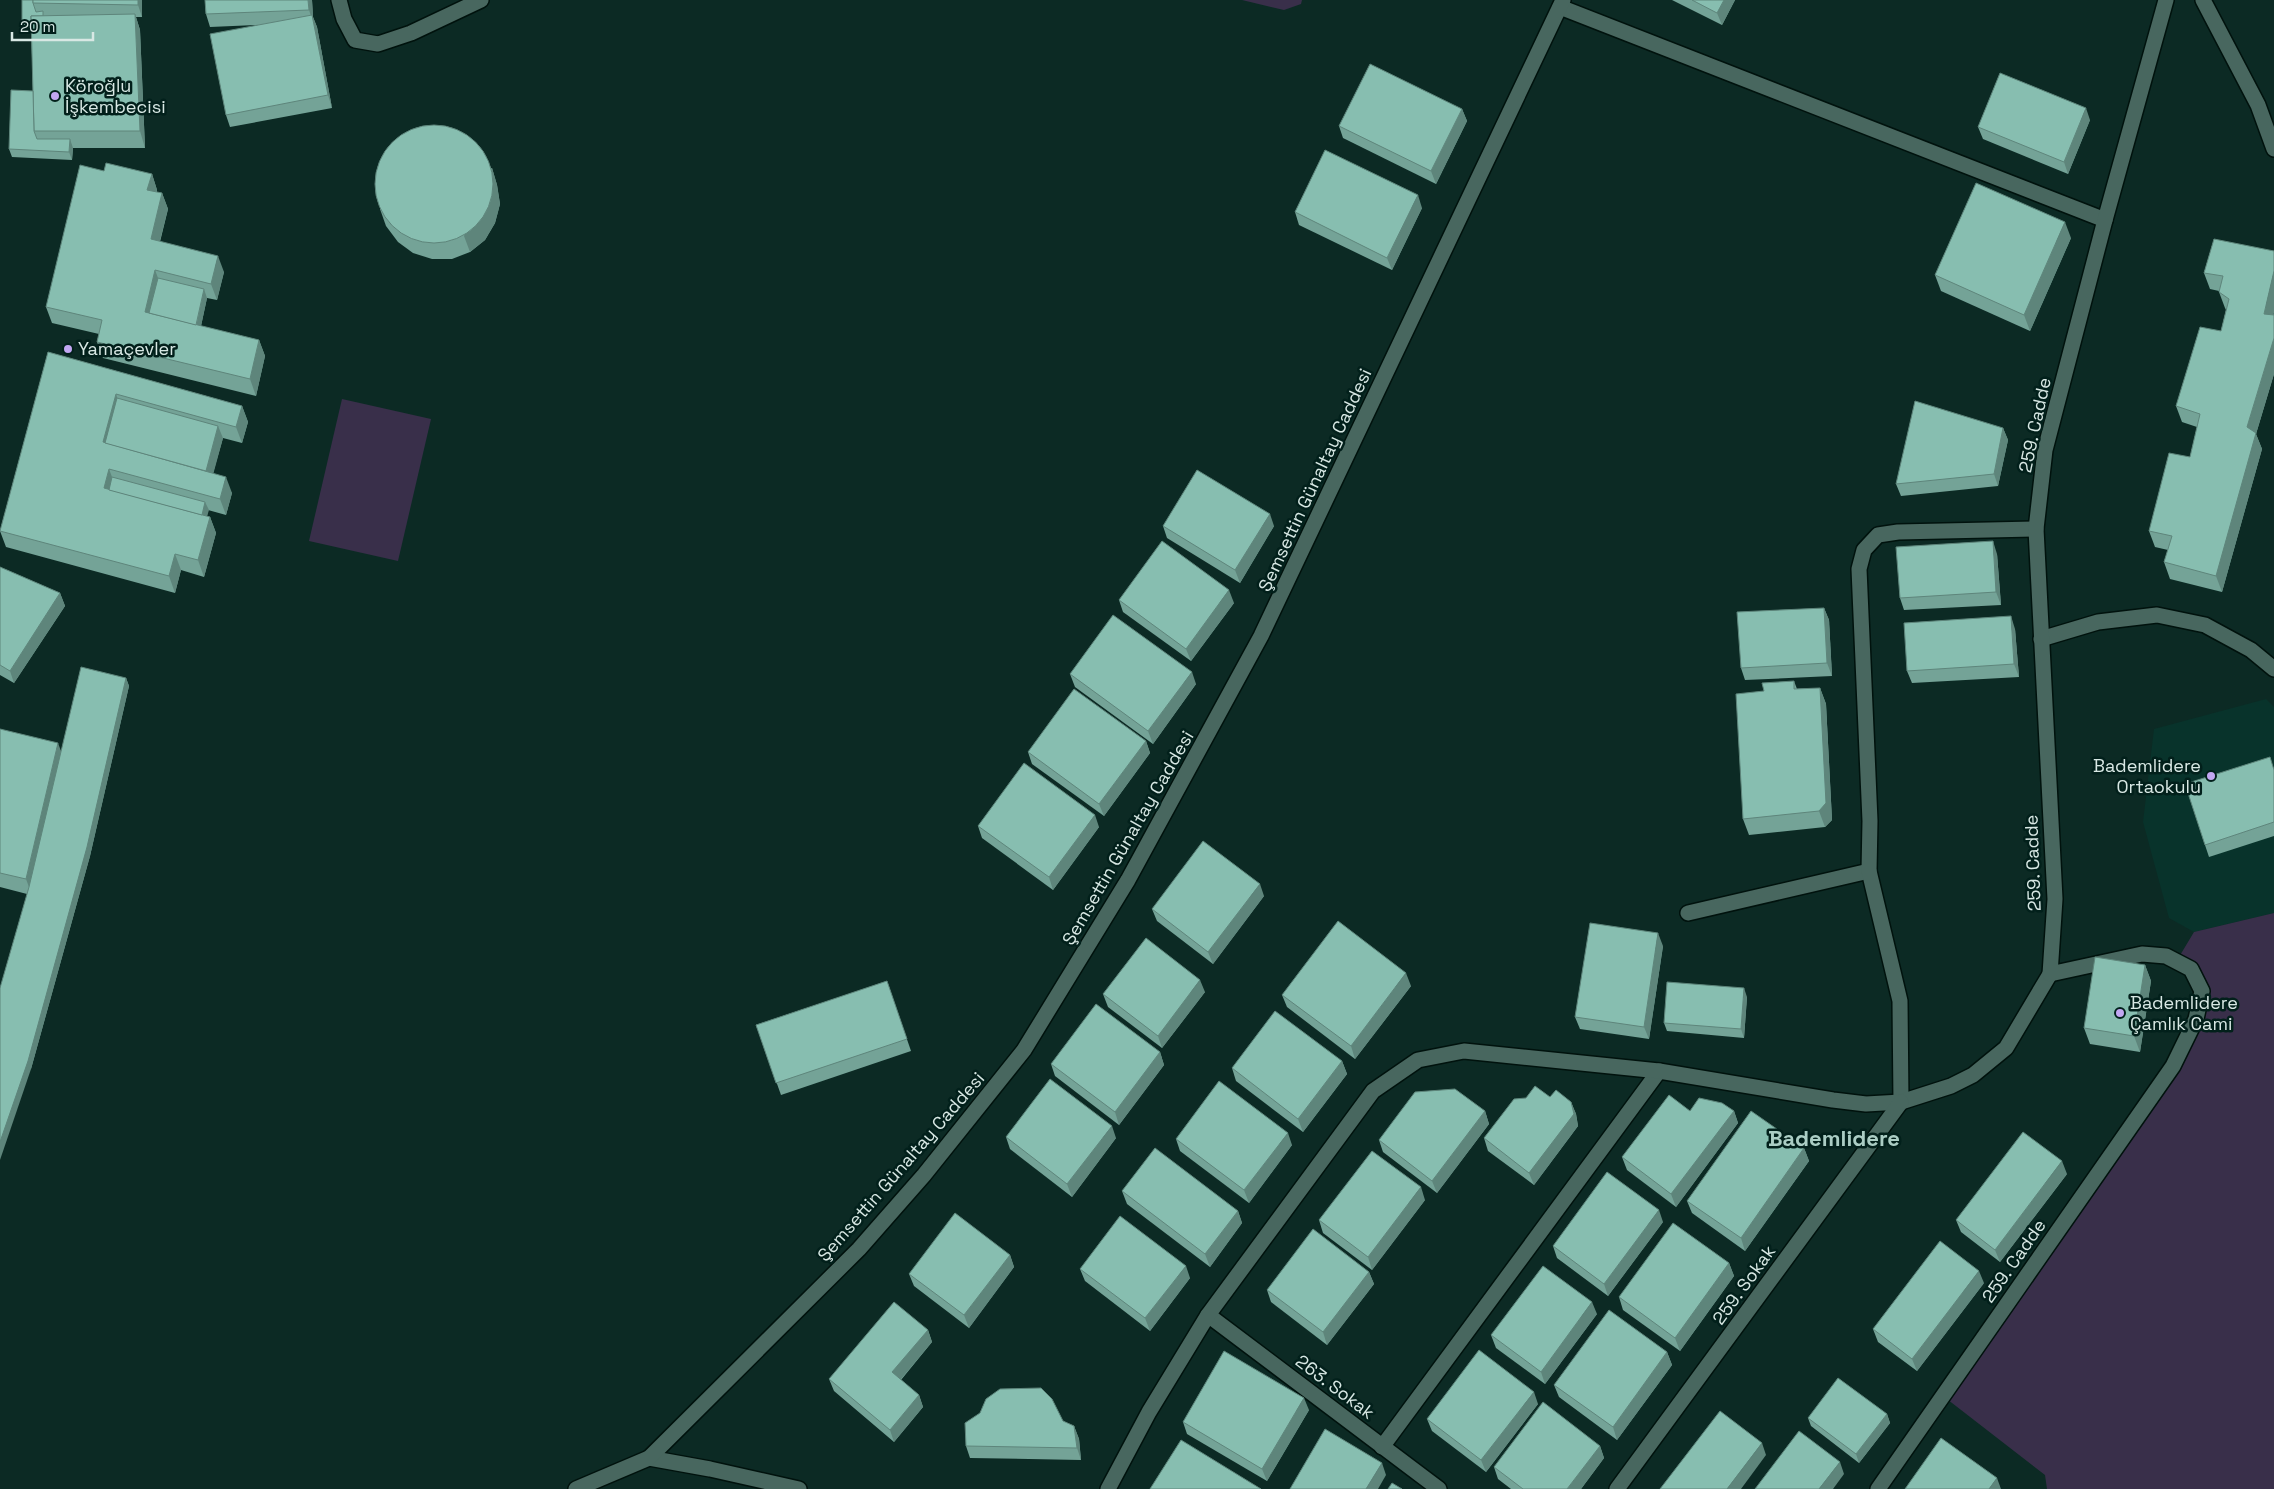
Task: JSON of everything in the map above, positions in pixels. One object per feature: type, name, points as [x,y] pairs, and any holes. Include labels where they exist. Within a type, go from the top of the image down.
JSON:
[{"type":"street","points":[[339,0],[344,19],[355,40],[378,44],[410,33],[482,0]]},
{"type":"street","name":"259. Cadde","points":[[1878,1489],[2173,1066],[2196,1019],[2202,990],[2191,969],[2166,956],[2150,954],[2142,954],[2050,974],[2055,899],[2036,529],[2044,450],[2166,0]]},
{"type":"street","points":[[2203,0],[2258,105],[2274,149]]},
{"type":"street","points":[[1562,3],[2105,220]]},
{"type":"street","name":"Şemsettin Günaltay Caddesi","points":[[649,1458],[858,1249],[924,1175],[1024,1050],[1128,880],[1261,636],[1562,3]]},
{"type":"street","points":[[1902,1102],[1900,1001],[1869,871],[1870,821],[1859,569],[1864,550],[1878,535],[1898,532],[2036,529]]},
{"type":"street","points":[[2041,639],[2098,622],[2157,615],[2205,625],[2251,650],[2274,670]]},
{"type":"street","points":[[1688,913],[1869,871]]},
{"type":"street","points":[[1108,1489],[1149,1412],[1208,1315],[1374,1091],[1418,1060],[1464,1051],[1659,1071],[1866,1104],[1902,1102],[1951,1086],[1973,1075],[2006,1048],[2050,974]]},
{"type":"street","points":[[1382,1447],[1659,1071]]},
{"type":"street","name":"259. Sokak","points":[[1617,1489],[1902,1102]]},
{"type":"street","name":"263. Sokak","points":[[1208,1315],[1439,1489]]},
{"type":"street","points":[[576,1489],[649,1458],[710,1469],[799,1489]]},
{"type":"shaded area","points":[[1242,0],[1302,0],[1301,4],[1284,10]]},
{"type":"shaded area","points":[[342,399],[431,419],[398,561],[309,541]]},
{"type":"shaded area","name":"Bademlidere Ortaokulu","points":[[2266,699],[2274,707],[2274,913],[2194,932],[2169,918],[2143,822],[2154,729]]},
{"type":"shaded area","points":[[2274,913],[2274,1489],[2047,1489],[2045,1475],[1943,1396],[2173,1066],[2202,991],[2176,962],[2194,932]]},
{"type":"building","points":[[22,0],[33,0],[36,12],[43,11],[43,16],[31,16],[31,22],[22,22]]},
{"type":"building","points":[[33,0],[138,0],[138,5],[33,3]]},
{"type":"building","points":[[205,0],[308,0],[309,10],[206,14]]},
{"type":"building","points":[[1692,0],[1724,0],[1717,13]]},
{"type":"building","points":[[135,14],[140,131],[34,131],[31,16]]},
{"type":"building","points":[[312,15],[328,95],[226,115],[210,34]]},
{"type":"building","points":[[1370,64],[1462,109],[1431,171],[1339,126]]},
{"type":"building","points":[[2000,73],[2086,108],[2064,162],[1978,127]]},
{"type":"building","points":[[11,90],[33,91],[34,131],[37,139],[70,139],[69,152],[9,149]]},
{"type":"building","points":[[434,125],[446,126],[457,130],[476,142],[488,161],[492,172],[492,196],[488,207],[476,226],[457,238],[446,242],[434,243],[422,242],[411,238],[392,226],[380,207],[376,196],[375,184],[376,172],[380,161],[392,142],[411,130],[422,126]]},
{"type":"building","points":[[1325,150],[1418,195],[1387,258],[1295,212]]},
{"type":"building","points":[[106,163],[152,174],[147,190],[162,193],[151,239],[218,256],[211,284],[155,270],[145,312],[259,340],[250,379],[97,342],[102,320],[46,307],[80,165],[104,171]]},
{"type":"building","points":[[1976,183],[2065,222],[2024,315],[1935,275]]},
{"type":"building","points":[[2214,239],[2274,251],[2274,271],[2264,314],[2274,315],[2274,338],[2247,427],[2256,433],[2216,576],[2164,562],[2172,536],[2149,531],[2169,453],[2190,457],[2200,414],[2176,406],[2200,327],[2221,331],[2229,299],[2219,292],[2223,276],[2204,273]]},
{"type":"building","points":[[158,278],[204,289],[196,325],[149,313]]},
{"type":"building","points":[[48,352],[242,406],[236,427],[116,394],[103,442],[226,477],[220,499],[109,469],[104,488],[210,517],[198,560],[175,554],[169,576],[0,531]]},
{"type":"building","points":[[117,398],[218,426],[206,471],[105,443]]},
{"type":"building","points":[[1915,401],[2003,428],[1994,474],[1896,484]]},
{"type":"building","points":[[1197,470],[1270,514],[1235,570],[1163,526]]},
{"type":"building","points":[[112,477],[205,502],[202,515],[109,490]]},
{"type":"building","points":[[1162,541],[1229,590],[1186,649],[1119,600]]},
{"type":"building","points":[[1993,541],[1996,592],[1900,598],[1896,547]]},
{"type":"building","points":[[0,567],[60,593],[10,671],[0,665]]},
{"type":"building","points":[[1824,608],[1827,663],[1741,668],[1737,612]]},
{"type":"building","points":[[1113,615],[1192,672],[1148,731],[1070,674]]},
{"type":"building","points":[[2011,616],[2014,664],[1907,671],[1904,623]]},
{"type":"building","points":[[81,667],[126,678],[87,847],[28,1061],[0,1142],[0,988],[29,887]]},
{"type":"building","points":[[1794,681],[1794,689],[1820,688],[1826,803],[1819,811],[1743,819],[1736,694],[1764,691],[1762,683]]},
{"type":"building","points":[[1074,689],[1146,741],[1099,804],[1028,752]]},
{"type":"building","points":[[0,729],[58,743],[26,879],[0,873]]},
{"type":"building","points":[[2270,757],[2274,770],[2274,822],[2205,845],[2185,784]]},
{"type":"building","points":[[1024,763],[1095,815],[1049,877],[978,826]]},
{"type":"building","points":[[1203,841],[1260,884],[1208,952],[1152,909]]},
{"type":"building","points":[[1338,921],[1406,973],[1351,1046],[1282,995]]},
{"type":"building","points":[[1590,923],[1658,933],[1644,1027],[1575,1017]]},
{"type":"building","points":[[1146,938],[1200,980],[1158,1036],[1103,994]]},
{"type":"building","name":"Bademlidere Çamlık Cami","points":[[2095,957],[2145,965],[2134,1036],[2084,1028]]},
{"type":"building","points":[[887,981],[907,1039],[776,1083],[756,1025]]},
{"type":"building","points":[[1667,982],[1744,988],[1741,1029],[1664,1023]]},
{"type":"building","points":[[1096,1004],[1160,1052],[1115,1112],[1051,1064]]},
{"type":"building","points":[[1275,1011],[1342,1061],[1298,1119],[1232,1068]]},
{"type":"building","points":[[1050,1079],[1112,1126],[1067,1184],[1006,1137]]},
{"type":"building","points":[[1219,1081],[1288,1133],[1244,1190],[1176,1139]]},
{"type":"building","points":[[1535,1086],[1550,1097],[1556,1090],[1571,1102],[1574,1114],[1529,1173],[1484,1138],[1514,1099],[1526,1098]]},
{"type":"building","points":[[1455,1089],[1485,1111],[1432,1181],[1379,1140],[1415,1092]]},
{"type":"building","points":[[1669,1095],[1690,1111],[1699,1098],[1722,1103],[1734,1111],[1671,1194],[1622,1157]]},
{"type":"building","points":[[1751,1111],[1804,1148],[1741,1238],[1687,1201]]},
{"type":"building","points":[[2023,1132],[2062,1161],[1995,1250],[1956,1220]]},
{"type":"building","points":[[1155,1148],[1238,1211],[1205,1254],[1122,1191]]},
{"type":"building","points":[[1372,1151],[1421,1187],[1368,1257],[1319,1220]]},
{"type":"building","points":[[1607,1172],[1659,1210],[1604,1284],[1553,1246]]},
{"type":"building","points":[[955,1213],[1010,1255],[964,1315],[909,1274]]},
{"type":"building","points":[[1120,1216],[1186,1266],[1145,1318],[1080,1269]]},
{"type":"building","points":[[1673,1223],[1729,1263],[1675,1338],[1619,1297]]},
{"type":"building","points":[[1313,1229],[1369,1272],[1323,1332],[1267,1290]]},
{"type":"building","points":[[1940,1241],[1979,1271],[1912,1359],[1873,1329]]},
{"type":"building","points":[[1543,1266],[1592,1302],[1541,1372],[1491,1335]]},
{"type":"building","points":[[894,1302],[928,1330],[892,1372],[919,1395],[890,1430],[829,1379]]},
{"type":"building","points":[[1609,1310],[1667,1352],[1613,1427],[1554,1385]]},
{"type":"building","points":[[1479,1350],[1534,1392],[1481,1460],[1427,1419]]},
{"type":"building","points":[[1224,1351],[1304,1398],[1262,1469],[1183,1422]]},
{"type":"building","points":[[1838,1378],[1887,1414],[1856,1454],[1808,1418]]},
{"type":"building","points":[[1041,1388],[1052,1399],[1063,1421],[1074,1426],[1077,1448],[966,1446],[965,1423],[980,1413],[986,1399],[1000,1389]]},
{"type":"building","points":[[1543,1402],[1600,1446],[1567,1489],[1523,1489],[1494,1467]]},
{"type":"building","points":[[1720,1411],[1762,1443],[1727,1489],[1660,1489]]},
{"type":"building","points":[[1325,1429],[1382,1463],[1366,1489],[1290,1489]]},
{"type":"building","points":[[1799,1431],[1840,1462],[1819,1489],[1755,1489]]},
{"type":"building","points":[[1941,1438],[1997,1478],[1989,1489],[1905,1489]]},
{"type":"building","points":[[1181,1440],[1261,1489],[1150,1489]]},
{"type":"building","points":[[1392,1483],[1402,1489],[1388,1489]]},
{"type":"place","name":"Köroğlu İşkembecisi","points":[[55,96]]},
{"type":"place","name":"Yamaçevler","points":[[68,349]]},
{"type":"place","name":"Bademlidere Ortaokulu","points":[[2211,776]]},
{"type":"place","name":"Bademlidere Çamlık Cami","points":[[2120,1013]]},
{"type":"district","name":"Bademlidere","points":[[1834,1138]]}]
